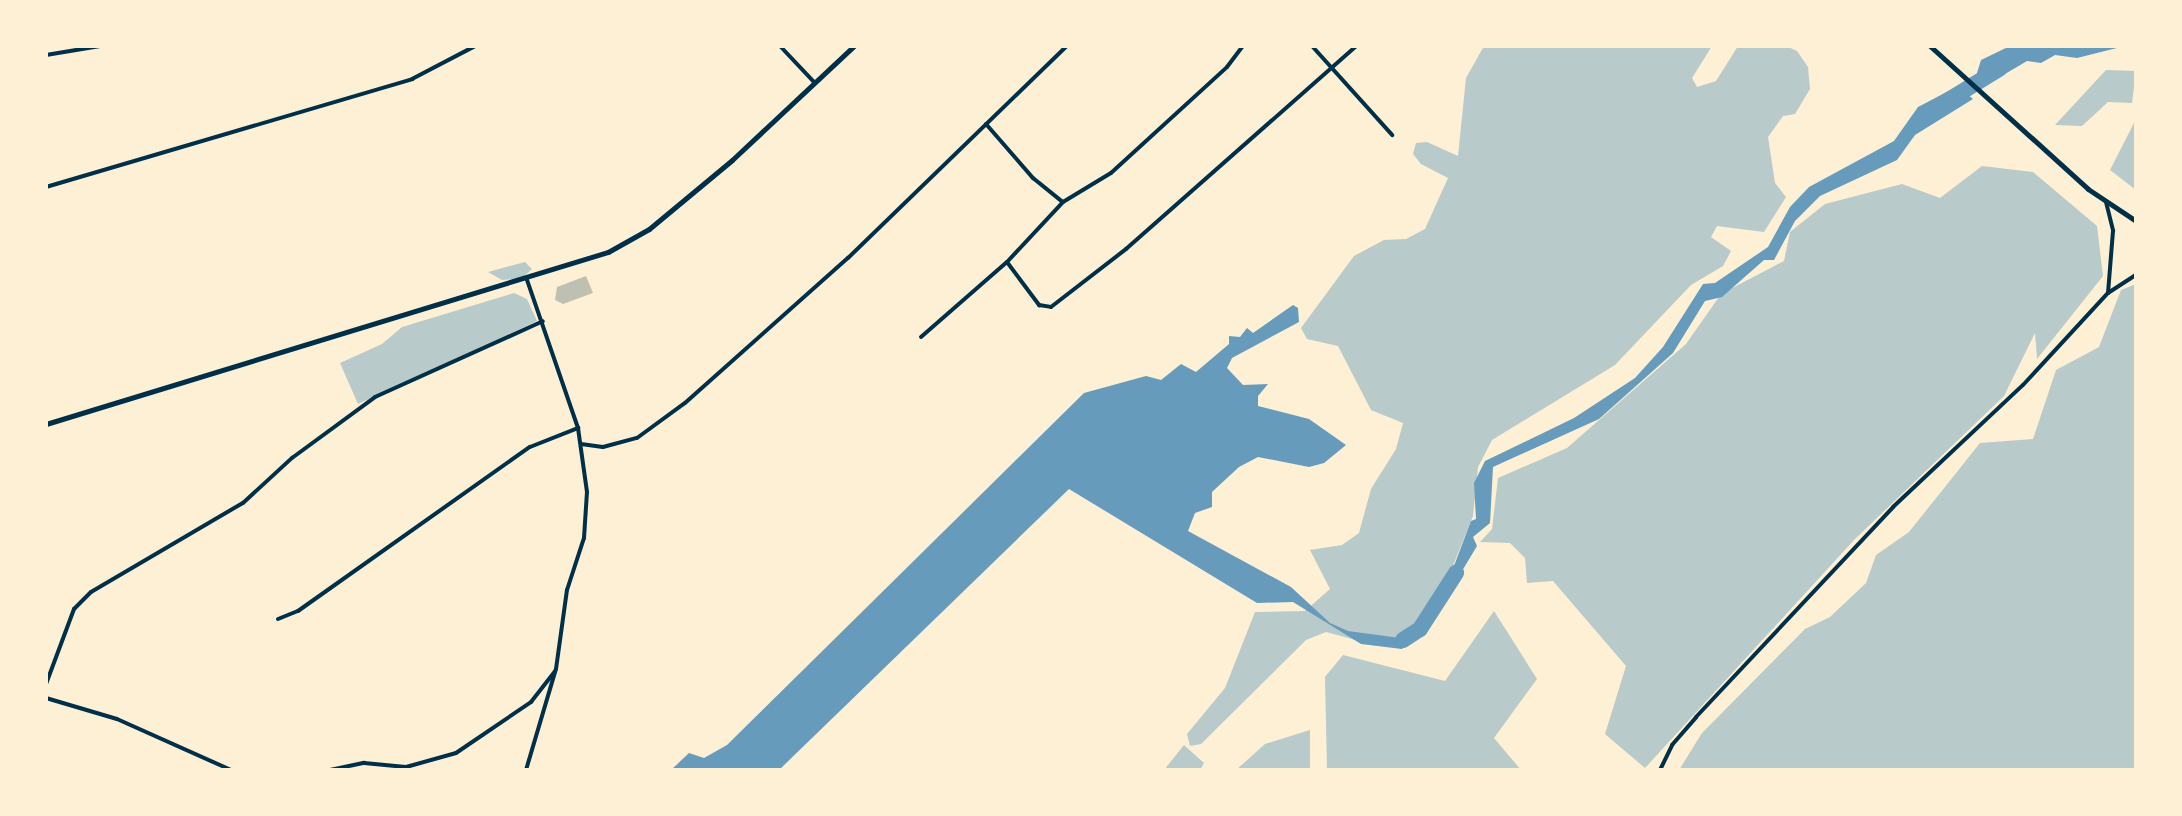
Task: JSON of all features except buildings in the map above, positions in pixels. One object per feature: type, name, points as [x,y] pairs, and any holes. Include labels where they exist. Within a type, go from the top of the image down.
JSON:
[{"type":"main road","points":[[46,424],[167,383],[527,280],[608,252],[649,229],[732,160],[854,46]]},
{"type":"main road","points":[[1930,46],[2106,202],[2136,221]]},
{"type":"street","points":[[46,55],[100,46]]},
{"type":"street","points":[[46,187],[398,84],[435,71],[475,46]]},
{"type":"street","points":[[780,46],[814,82]]},
{"type":"street","points":[[581,444],[603,447],[637,438],[658,425],[848,258],[1067,46]]},
{"type":"street","points":[[921,337],[1007,262],[1063,202],[1111,173],[1227,67],[1243,46]]},
{"type":"street","points":[[1312,46],[1333,65],[1392,135]]},
{"type":"street","points":[[1007,262],[1039,305],[1051,307],[1126,249],[1356,46]]},
{"type":"street","points":[[986,124],[1033,178],[1063,202]]},
{"type":"street","points":[[2106,202],[2113,231],[2108,293]]},
{"type":"street","points":[[1660,770],[1672,745],[1696,717],[1893,507],[2023,385],[2108,293],[2136,275]]},
{"type":"street","points":[[526,770],[556,669],[565,603],[584,538],[587,492],[578,428],[527,280]]},
{"type":"street","points":[[46,684],[74,609],[91,592],[243,503],[292,458],[375,397],[543,321]]},
{"type":"street","points":[[278,619],[306,606],[530,447],[578,428]]},
{"type":"street","points":[[330,770],[364,763],[406,767],[456,753],[531,702],[556,669]]},
{"type":"street","points":[[46,698],[117,719],[231,770]]},
{"type":"shaded area","points":[[1484,46],[1712,46],[1692,78],[1697,87],[1716,81],[1738,46],[1786,46],[1797,51],[1808,67],[1810,89],[1795,114],[1783,116],[1768,137],[1775,183],[1786,197],[1764,232],[1717,226],[1711,237],[1731,251],[1723,266],[1691,285],[1615,365],[1492,440],[1478,467],[1473,516],[1442,593],[1419,627],[1400,638],[1367,643],[1326,632],[1306,640],[1201,744],[1190,746],[1187,734],[1225,688],[1255,612],[1305,611],[1330,589],[1310,550],[1342,545],[1359,533],[1371,489],[1396,449],[1403,423],[1371,410],[1338,346],[1307,339],[1301,328],[1354,256],[1384,240],[1406,239],[1425,229],[1448,178],[1421,164],[1413,154],[1416,143],[1427,142],[1458,156],[1466,78]]},
{"type":"shaded area","points":[[2106,70],[2136,71],[2132,103],[2108,102],[2082,126],[2055,125]]},
{"type":"shaded area","points":[[2136,119],[2136,190],[2110,170]]},
{"type":"shaded area","points":[[1982,166],[2033,172],[2097,226],[2103,276],[2037,359],[2035,333],[2004,396],[1854,540],[1645,768],[1605,734],[1626,666],[1553,581],[1527,583],[1525,558],[1510,543],[1480,542],[1492,529],[1498,478],[1567,448],[1686,344],[1721,294],[1784,261],[1790,232],[1825,204],[1902,184],[1940,198]]},
{"type":"shaded area","points":[[525,262],[532,269],[522,278],[502,280],[488,272]]},
{"type":"shaded area","points":[[2136,284],[2136,770],[1679,770],[1702,733],[1805,629],[1830,617],[1866,583],[1876,555],[1909,532],[1980,443],[2033,439],[2056,370],[2099,347],[2121,290]]},
{"type":"shaded area","points":[[514,293],[527,299],[537,321],[358,404],[340,363],[382,344],[402,327]]},
{"type":"shaded area","points":[[1494,611],[1537,679],[1494,738],[1521,770],[1327,770],[1325,677],[1343,655],[1445,681]]},
{"type":"shaded area","points":[[1310,730],[1310,770],[1236,770],[1265,744]]},
{"type":"shaded area","points":[[1184,745],[1204,763],[1200,770],[1164,770]]},
{"type":"water","points":[[2010,46],[2125,46],[2077,58],[2055,55],[2041,63],[2027,61],[1988,84],[1977,73],[1981,60]]},
{"type":"water","points":[[1958,86],[1973,99],[1915,135],[1897,160],[1820,196],[1795,221],[1774,260],[1764,260],[1722,297],[1705,301],[1673,353],[1599,419],[1493,467],[1490,523],[1473,537],[1477,546],[1432,621],[1402,649],[1361,644],[1293,602],[1257,603],[1069,489],[779,770],[671,770],[689,753],[704,758],[727,745],[1084,393],[1146,376],[1161,380],[1181,364],[1196,372],[1229,344],[1229,336],[1240,337],[1247,328],[1253,333],[1293,305],[1298,308],[1299,322],[1232,358],[1227,368],[1243,385],[1268,384],[1258,396],[1258,406],[1309,419],[1346,445],[1324,463],[1309,467],[1258,457],[1239,467],[1212,492],[1212,507],[1195,513],[1188,531],[1291,587],[1330,623],[1348,631],[1400,638],[1420,629],[1446,587],[1471,521],[1476,519],[1474,483],[1485,461],[1574,418],[1635,378],[1663,347],[1703,284],[1715,283],[1768,247],[1790,207],[1809,187],[1894,141],[1918,107]]},
{"type":"waterway","points":[[1947,101],[1999,69]]},
{"type":"waterway","points":[[1403,640],[1420,629],[1456,573]]}]
